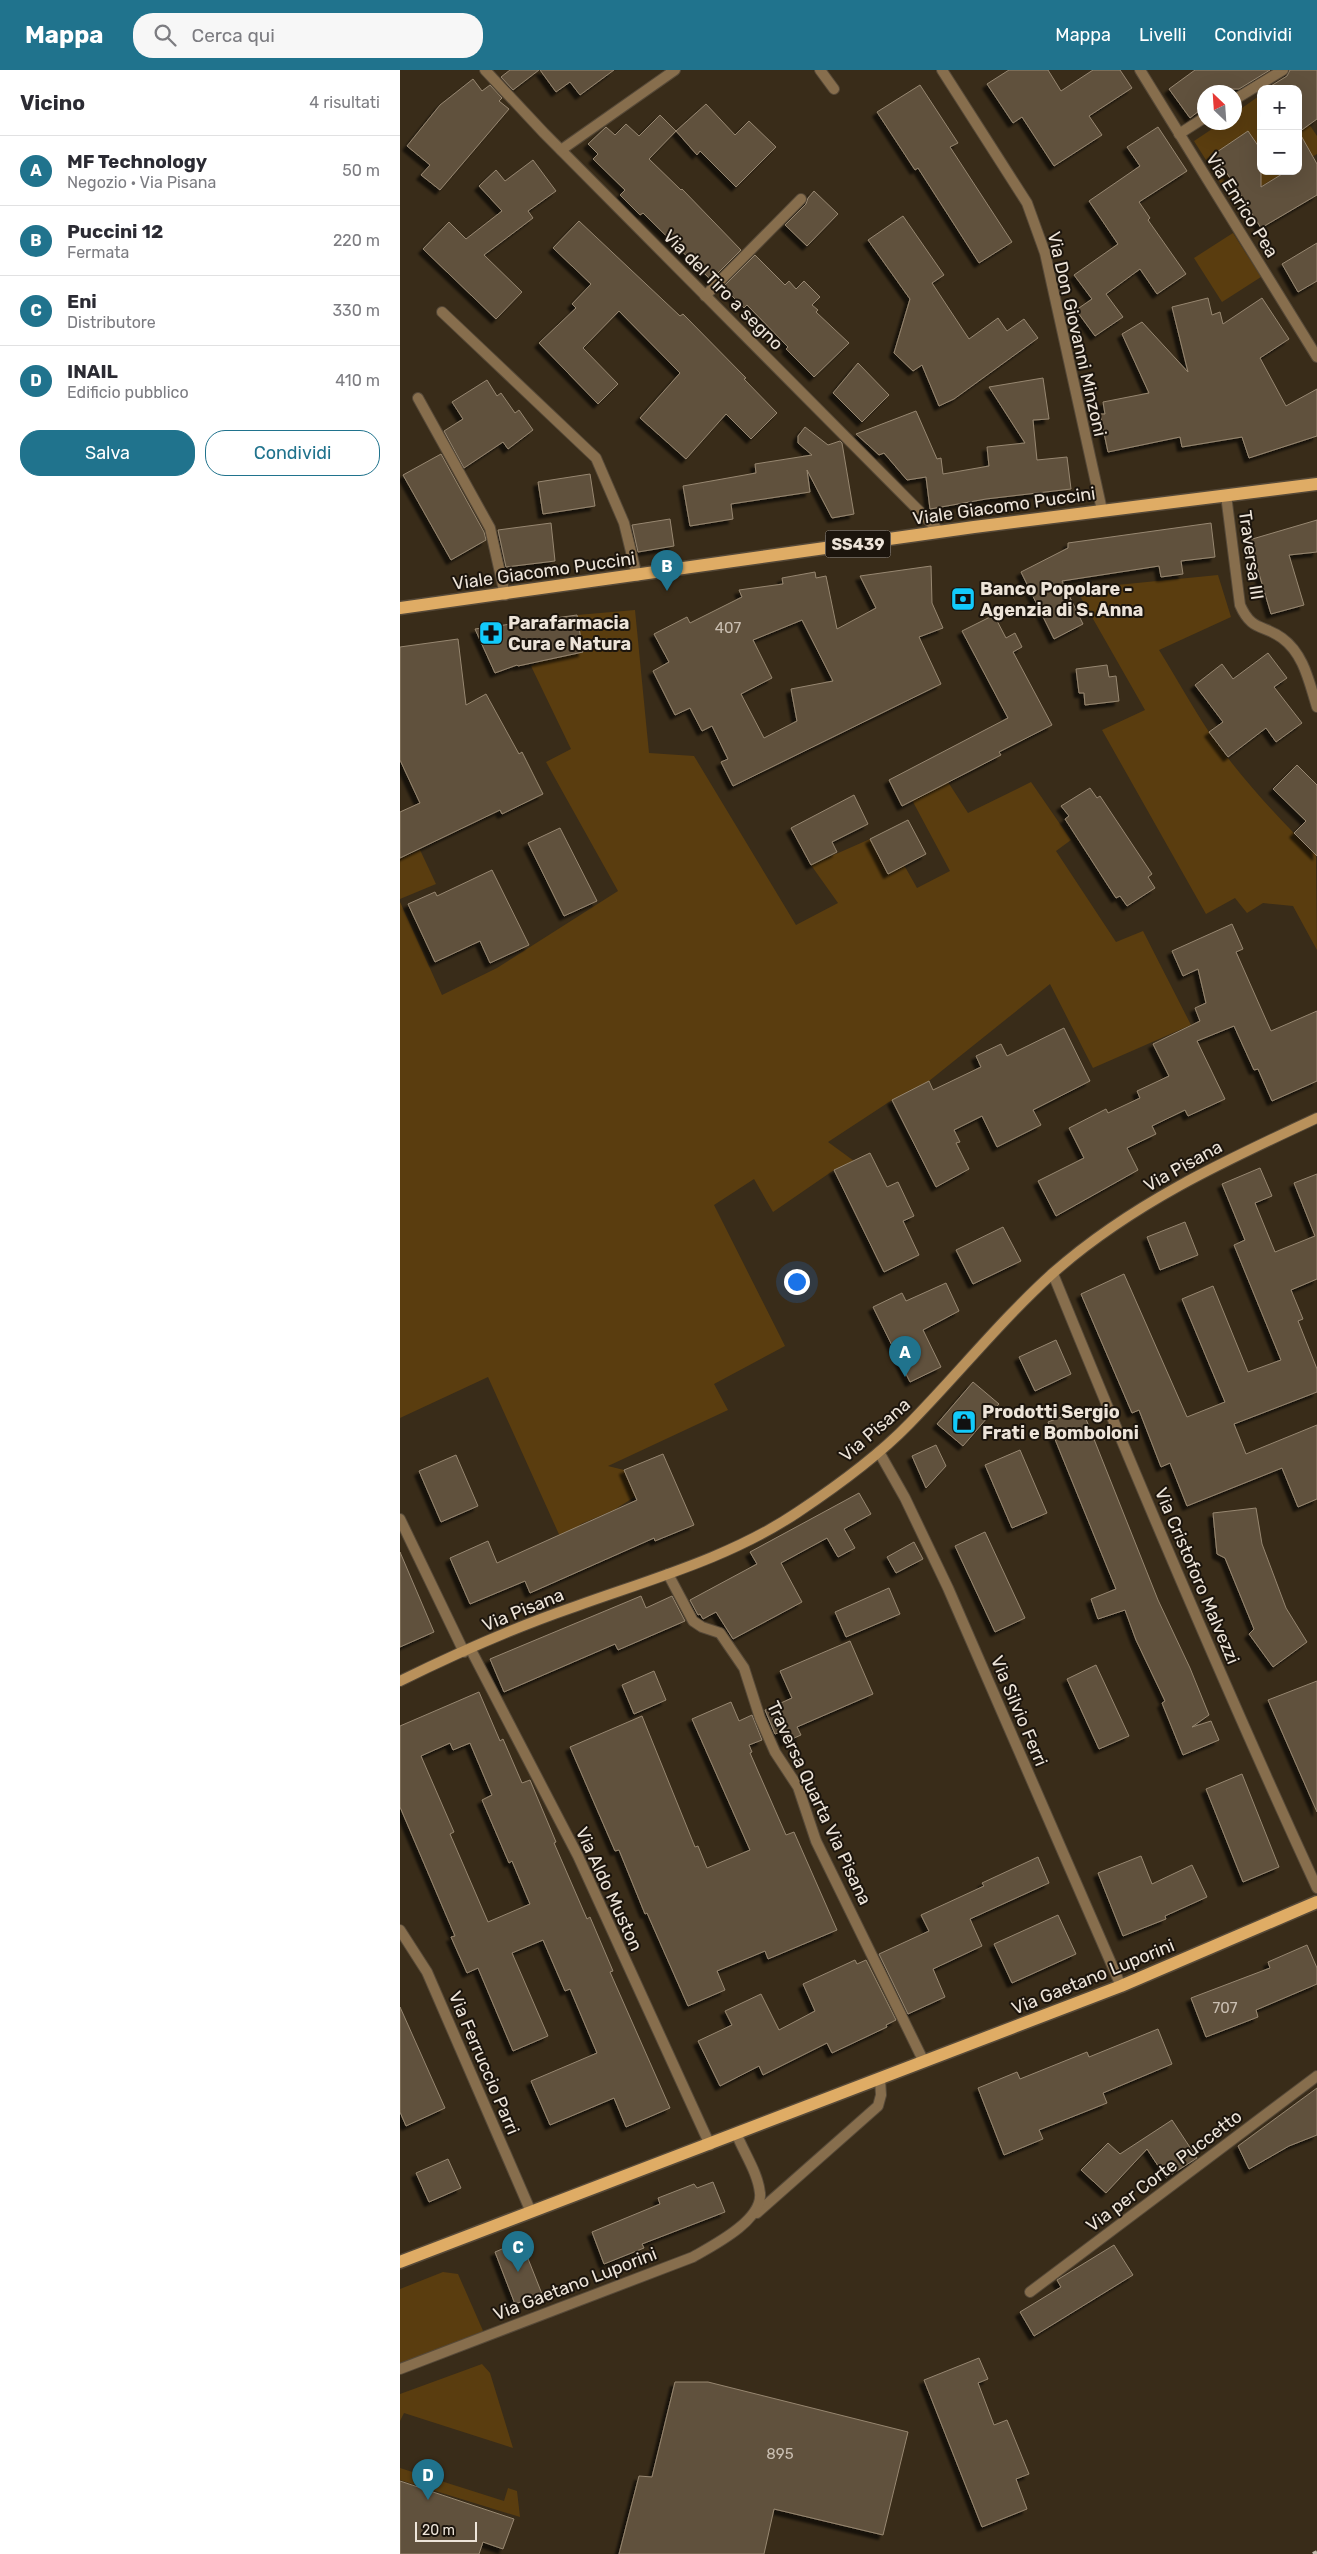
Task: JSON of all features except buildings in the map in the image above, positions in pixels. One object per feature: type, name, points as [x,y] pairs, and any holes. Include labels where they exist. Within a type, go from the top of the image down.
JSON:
[{"type":"main road","name":"Viale Giacomo Puccini","points":[[400,608],[505,595],[1102,510],[1317,484]]},
{"type":"main road","name":"Via Pisana","points":[[400,1681],[568,1609],[668,1574],[775,1527],[879,1452],[908,1425],[1053,1274],[1119,1223],[1178,1186],[1239,1153],[1317,1118]]},
{"type":"main road","name":"Via Gaetano Luporini","points":[[400,2262],[710,2145],[1121,1986],[1317,1902]]},
{"type":"street","name":"Via del Tiro a segno","points":[[485,70],[561,150],[940,532]]},
{"type":"street","points":[[561,150],[675,70]]},
{"type":"street","points":[[820,70],[834,89]]},
{"type":"street","name":"Via Don Giovanni Minzoni","points":[[942,70],[1027,203],[1045,253],[1102,510]]},
{"type":"street","name":"Via Enrico Pea","points":[[1140,70],[1317,357]]},
{"type":"street","points":[[1242,95],[1283,70]]},
{"type":"street","points":[[1179,134],[1197,122]]},
{"type":"street","points":[[705,296],[801,199]]},
{"type":"street","points":[[442,312],[596,458],[624,523],[637,576]]},
{"type":"street","points":[[418,398],[490,528],[505,595]]},
{"type":"street","name":"Traversa III","points":[[1226,495],[1240,605],[1244,614],[1256,627],[1281,638],[1300,656],[1317,707]]},
{"type":"street","name":"Via Cristoforo Malvezzi","points":[[1053,1274],[1121,1440],[1240,1719],[1317,1888]]},
{"type":"street","name":"Via Silvio Ferri","points":[[879,1452],[905,1498],[948,1588],[1121,1986]]},
{"type":"street","name":"Via Aldo Muston","points":[[400,1519],[468,1651],[578,1856],[710,2145]]},
{"type":"street","name":"Traversa Quarta Via Pisana","points":[[668,1574],[693,1621],[702,1627],[720,1633],[744,1668],[760,1718],[775,1752],[798,1786],[816,1841],[924,2062]]},
{"type":"street","name":"Via Ferruccio Parri","points":[[400,1930],[427,1972],[531,2212]]},
{"type":"street","name":"Via per Corte Puccetto","points":[[1030,2292],[1317,2076]]},
{"type":"street","name":"Via Gaetano Luporini","points":[[400,2369],[658,2270],[706,2249],[754,2215],[878,2106],[881,2095],[880,2079]]},
{"type":"street","points":[[737,2134],[759,2187],[760,2202],[754,2215]]},
{"type":"shaded area","points":[[1257,97],[1257,175],[1280,175],[1243,197],[1245,201],[1235,206],[1194,141],[1210,130],[1242,130],[1242,108]]},
{"type":"shaded area","points":[[1309,124],[1317,136],[1317,154],[1302,163],[1302,130]]},
{"type":"shaded area","points":[[1233,233],[1261,277],[1222,302],[1194,258]]},
{"type":"shaded area","points":[[1218,575],[1231,617],[1159,650],[1202,722],[1233,765],[1273,811],[1316,855],[1317,950],[1293,906],[1263,903],[1247,913],[1235,898],[1206,914],[1102,730],[1145,710],[1076,589]]},
{"type":"shaded area","points":[[635,610],[649,753],[694,756],[796,925],[838,903],[811,865],[870,839],[887,873],[904,865],[917,888],[950,871],[912,800],[948,782],[968,813],[1031,782],[1071,840],[1056,851],[1116,942],[1143,931],[1191,1025],[1093,1068],[1050,984],[929,1081],[889,1102],[828,1142],[854,1161],[834,1170],[773,1212],[754,1179],[714,1205],[785,1346],[714,1384],[728,1410],[608,1466],[624,1470],[636,1496],[614,1510],[581,1524],[562,1541],[488,1377],[400,1418],[400,902],[442,995],[497,968],[618,891],[546,762],[571,749],[531,666],[540,662],[583,652],[577,615]]},
{"type":"shaded area","points":[[420,850],[436,884],[400,899],[400,858]]},
{"type":"shaded area","points":[[443,2272],[458,2274],[484,2333],[400,2364],[400,2289]]},
{"type":"shaded area","points":[[482,2364],[490,2373],[513,2448],[404,2413],[400,2421],[400,2394]]},
{"type":"shaded area","points":[[400,2468],[504,2501],[508,2488],[517,2491],[520,2517],[400,2480]]},
{"type":"railway","points":[[1313,2554],[1317,2552]]},
{"type":"place","name":"Puccini 12","points":[[667,591]]},
{"type":"place","name":"Banco Popolare - Agenzia di S. Anna","points":[[963,599]]},
{"type":"place","name":"Parafarmacia Cura e Natura","points":[[491,633]]},
{"type":"place","name":"MF Technology","points":[[905,1377]]},
{"type":"place","name":"Prodotti Sergio Frati e Bomboloni","points":[[964,1422]]},
{"type":"place","name":"Eni","points":[[518,2272]]},
{"type":"place","name":"INAIL","points":[[428,2500]]}]
